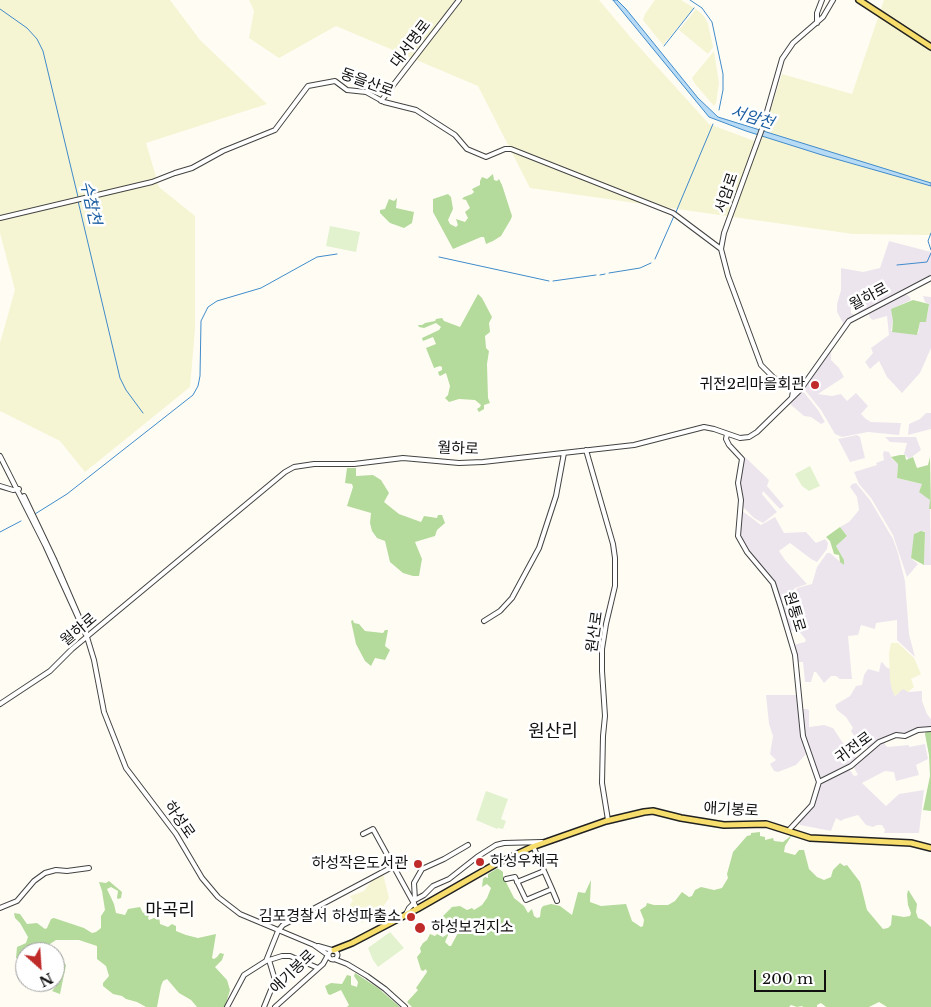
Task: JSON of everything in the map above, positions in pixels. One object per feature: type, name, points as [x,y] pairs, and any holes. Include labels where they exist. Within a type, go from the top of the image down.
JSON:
[{"type":"main road","points":[[858,0],[931,45]]},
{"type":"main road","points":[[864,0],[931,45]]},
{"type":"main road","name":"애기봉로","points":[[333,950],[343,947],[406,914],[415,903],[534,846],[608,820],[644,812],[653,811],[724,825],[766,824],[810,838],[905,842],[931,848]]},
{"type":"main road","points":[[334,958],[343,947]]},
{"type":"street","name":"대서명로","points":[[381,101],[459,0]]},
{"type":"street","points":[[818,23],[817,13],[822,0]]},
{"type":"street","name":"서암로","points":[[800,390],[774,378],[761,365],[728,276],[721,249],[724,234],[762,129],[786,52],[793,43],[818,23],[827,12],[833,0]]},
{"type":"street","points":[[827,12],[837,0]]},
{"type":"street","name":"동을산로","points":[[0,218],[158,180],[192,168],[223,151],[275,130],[310,84],[336,82],[347,90],[366,92],[381,101],[421,112],[455,136],[467,149],[486,157],[505,149],[511,149],[673,213],[721,249]]},
{"type":"street","name":"월하로","points":[[0,704],[50,671],[72,649],[285,472],[297,466],[326,463],[354,464],[414,458],[459,463],[474,462],[640,444],[704,427],[740,438],[752,436],[800,390],[849,321],[931,278]]},
{"type":"street","points":[[792,399],[793,393],[790,385],[800,385],[806,382]]},
{"type":"street","name":"원통로","points":[[727,434],[726,440],[728,445],[742,459],[738,483],[740,500],[738,536],[747,552],[772,583],[781,608],[795,655],[803,736],[819,782]]},
{"type":"street","name":"원산로","points":[[586,450],[613,544],[615,565],[615,586],[602,639],[605,716],[602,783],[608,820]]},
{"type":"street","name":"하성로","points":[[0,451],[87,637],[94,660],[104,712],[126,768],[176,834],[213,892],[235,911],[314,945],[334,958]]},
{"type":"street","points":[[484,621],[500,611],[512,598],[536,555],[556,496],[564,453]]},
{"type":"street","name":"하성로","points":[[0,456],[19,489]]},
{"type":"street","points":[[0,486],[13,490],[19,489]]},
{"type":"street","name":"귀전로","points":[[819,782],[851,766],[879,742],[896,735],[904,736],[918,730],[931,729]]},
{"type":"street","points":[[788,831],[812,805],[819,782]]},
{"type":"street","points":[[363,834],[373,829],[415,903]]},
{"type":"street","points":[[415,903],[432,886],[448,879],[496,845],[504,843],[545,842]]},
{"type":"street","points":[[415,903],[414,883],[422,869],[468,845]]},
{"type":"street","points":[[534,846],[557,901]]},
{"type":"street","points":[[264,1007],[274,980],[268,960],[278,931],[283,925],[394,866]]},
{"type":"street","points":[[0,908],[17,901],[45,873],[56,870],[67,871],[89,868]]},
{"type":"street","points":[[517,882],[544,871]]},
{"type":"street","points":[[506,879],[514,876],[526,900],[552,889]]},
{"type":"street","points":[[314,945],[336,951],[334,958],[323,964]]},
{"type":"street","name":"애기봉로","points":[[275,1007],[323,964],[333,950]]},
{"type":"street","points":[[227,1007],[244,975],[268,960],[290,956],[318,968]]},
{"type":"street","points":[[334,958],[376,982],[405,1007]]},
{"type":"shaded area","points":[[889,241],[931,252],[931,276],[858,314],[857,305],[851,305],[851,313],[855,315],[844,325],[837,312],[841,290],[841,268],[863,272],[880,268]]},
{"type":"shaded area","points":[[904,294],[909,296],[911,300],[892,309],[893,321],[891,331],[918,334],[920,322],[926,321],[929,304],[925,302],[923,296],[931,297],[931,348],[920,373],[902,393],[887,377],[879,361],[870,369],[865,362],[873,353],[871,348],[889,335],[887,316],[873,320],[868,312]]},
{"type":"shaded area","points":[[831,351],[831,360],[844,377],[818,394],[832,396],[841,394],[847,401],[856,393],[868,406],[861,414],[866,419],[871,422],[901,423],[899,435],[868,432],[842,437],[835,434],[821,410],[804,389]]},
{"type":"shaded area","points":[[803,391],[825,422],[821,424],[811,417],[804,416],[791,405],[791,402]]},
{"type":"shaded area","points":[[926,413],[931,413],[931,429],[908,435],[909,424],[920,419]]},
{"type":"shaded area","points":[[857,435],[860,437],[865,458],[850,462],[838,439]]},
{"type":"shaded area","points":[[885,437],[916,437],[921,450],[909,459],[904,454],[907,443],[890,442]]},
{"type":"shaded area","points":[[884,451],[889,452],[892,459],[898,464],[897,478],[922,484],[919,492],[930,500],[931,565],[924,565],[925,531],[915,533],[911,558],[918,564],[907,577],[893,535],[871,498],[859,484],[854,472],[877,465],[876,463],[884,460]]},
{"type":"shaded area","points":[[745,457],[769,480],[767,486],[784,506],[780,509],[763,491],[762,494],[777,512],[763,523],[754,518],[742,506],[740,481],[743,458]]},
{"type":"shaded area","points":[[856,483],[870,500],[893,539],[898,553],[905,581],[909,634],[915,657],[897,640],[897,620],[876,623],[875,629],[861,625],[858,635],[848,636],[852,679],[840,679],[836,676],[831,676],[824,683],[814,672],[811,682],[805,682],[803,662],[798,662],[793,645],[805,642],[806,640],[798,630],[789,631],[782,605],[792,601],[797,588],[812,584],[817,567],[827,553],[830,553],[844,565],[844,560],[836,546],[847,536],[840,527],[849,522],[859,510],[857,497],[850,487]]},
{"type":"shaded area","points":[[741,510],[761,525],[775,517],[784,533],[806,532],[816,543],[825,539],[828,543],[827,549],[817,562],[790,543],[779,551],[807,584],[795,588],[788,601],[780,602],[774,584],[744,546],[739,536]]},
{"type":"shaded area","points":[[881,662],[890,669],[890,679],[895,696],[903,688],[908,692],[922,691],[922,701],[931,719],[931,728],[876,742],[869,748],[862,744],[852,733],[853,728],[846,717],[837,710],[835,705],[850,696],[856,686],[862,685],[864,675],[868,669],[879,672]]},
{"type":"shaded area","points":[[766,695],[797,695],[807,753],[796,765],[778,772],[774,771],[770,764],[776,760],[770,754],[773,736],[769,724]]},
{"type":"shaded area","points":[[801,709],[809,710],[809,727],[824,725],[833,728],[845,746],[858,759],[854,763],[820,779],[806,743]]},
{"type":"shaded area","points":[[883,741],[887,747],[909,745],[909,747],[925,744],[928,759],[916,765],[919,775],[896,781],[894,772],[885,771],[862,783],[886,806],[899,794],[924,790],[919,833],[884,833],[885,830],[882,825],[873,827],[866,825],[858,815],[841,821],[836,818],[831,831],[800,825],[799,821],[812,806],[818,784],[849,769],[854,776],[858,775],[853,766]]},
{"type":"green space","points":[[0,0],[170,0],[200,40],[267,104],[146,143],[159,187],[195,216],[195,329],[190,387],[85,472],[60,441],[0,411],[0,343],[15,290],[0,233]]},
{"type":"green space","points":[[249,0],[599,0],[709,124],[760,143],[782,74],[852,94],[884,0],[931,0],[931,235],[853,234],[530,188],[478,86],[336,26],[279,58],[249,38],[254,11]]},
{"type":"green space","points":[[655,0],[681,0],[694,8],[663,45],[643,20]]},
{"type":"green space","points":[[696,9],[704,16],[708,24],[713,47],[708,54],[679,30]]},
{"type":"green space","points":[[714,51],[719,83],[714,106],[692,78]]},
{"type":"green space","points":[[493,174],[494,180],[497,181],[499,179],[502,185],[512,216],[511,219],[501,236],[493,241],[486,244],[484,237],[481,237],[453,249],[433,212],[433,199],[448,194],[451,197],[453,209],[448,220],[450,224],[456,227],[458,225],[456,219],[465,222],[468,218],[465,212],[470,208],[466,200],[462,199],[474,192],[472,189],[480,185],[482,177],[487,179]]},
{"type":"green space","points":[[397,198],[396,208],[414,212],[412,223],[404,228],[390,223],[380,213],[380,210],[385,209],[389,199],[394,201]]},
{"type":"green space","points":[[330,226],[360,232],[356,252],[326,246]]},
{"type":"green space","points":[[478,294],[492,317],[489,323],[490,332],[485,336],[486,348],[489,351],[487,364],[488,398],[490,403],[484,405],[484,409],[479,412],[477,409],[481,405],[475,400],[459,399],[449,402],[445,398],[448,395],[450,386],[446,373],[439,375],[438,372],[442,370],[442,367],[434,368],[426,348],[436,344],[433,337],[423,341],[422,338],[439,330],[441,327],[436,323],[424,328],[418,325],[442,318],[444,321],[460,327]]},
{"type":"green space","points":[[913,300],[929,304],[926,322],[920,322],[917,335],[892,332],[891,309]]},
{"type":"green space","points":[[905,455],[906,460],[913,457],[917,468],[928,465],[930,457],[931,509],[929,509],[930,500],[919,492],[922,484],[897,478],[898,464],[891,457]]},
{"type":"green space","points":[[810,466],[820,486],[809,491],[802,486],[795,474]]},
{"type":"green space","points":[[347,468],[356,468],[356,476],[373,475],[381,480],[389,493],[384,502],[399,514],[421,522],[424,516],[437,518],[438,515],[442,515],[445,523],[437,530],[435,536],[415,542],[422,559],[419,576],[403,573],[390,562],[385,541],[377,538],[372,531],[370,523],[371,513],[347,506],[353,487],[352,484],[345,483]]},
{"type":"green space","points":[[840,527],[847,536],[836,546],[844,560],[844,565],[840,562],[839,555],[834,554],[830,541],[826,537]]},
{"type":"green space","points":[[921,531],[925,532],[924,565],[911,558],[914,534]]},
{"type":"green space","points":[[353,620],[354,623],[359,624],[365,631],[383,633],[385,630],[388,630],[385,646],[390,650],[385,660],[375,658],[371,666],[365,661],[356,644],[351,621]]},
{"type":"green space","points":[[891,643],[898,643],[914,658],[921,674],[911,679],[914,687],[908,692],[903,689],[895,696],[890,680],[889,653]]},
{"type":"green space","points":[[931,730],[931,811],[923,810],[930,776],[925,734],[926,731]]},
{"type":"green space","points":[[486,791],[508,799],[501,819],[506,821],[503,829],[497,829],[476,820]]},
{"type":"green space","points":[[760,832],[760,836],[765,837],[765,840],[773,838],[774,841],[783,842],[792,835],[785,846],[784,852],[795,855],[799,850],[804,850],[809,869],[817,877],[824,880],[831,877],[833,870],[840,863],[844,866],[847,865],[860,882],[867,910],[883,929],[891,925],[892,915],[910,916],[907,895],[909,891],[917,904],[916,912],[918,918],[931,927],[931,1007],[887,1007],[879,1002],[869,1007],[826,1007],[821,1003],[817,1007],[797,1007],[791,1005],[789,1007],[412,1007],[407,1002],[418,990],[416,988],[427,972],[426,969],[421,970],[417,957],[421,952],[420,948],[423,943],[430,934],[435,936],[437,934],[443,937],[449,933],[445,942],[451,946],[459,931],[443,916],[452,907],[460,906],[467,910],[472,908],[474,910],[482,905],[491,888],[487,884],[482,887],[483,879],[485,877],[488,878],[488,874],[498,868],[503,872],[503,876],[514,898],[524,906],[528,913],[532,909],[534,916],[537,918],[540,917],[543,906],[551,904],[560,906],[572,915],[578,892],[585,893],[591,880],[590,902],[601,906],[626,904],[632,921],[641,927],[644,920],[640,910],[647,903],[668,905],[675,901],[682,892],[689,897],[692,896],[695,890],[701,887],[714,890],[722,888],[728,878],[727,874],[733,852],[751,833]]},
{"type":"green space","points":[[383,874],[389,898],[378,914],[373,913],[362,923],[356,913],[352,913],[350,904],[353,901],[350,896],[364,891],[373,879]]},
{"type":"green space","points":[[109,881],[122,892],[121,898],[118,899],[118,891],[111,887],[107,889],[116,913],[125,915],[128,909],[140,907],[143,913],[147,909],[151,910],[149,920],[159,916],[160,924],[168,927],[172,924],[176,926],[176,931],[186,935],[198,938],[216,934],[212,958],[214,959],[220,953],[224,954],[222,960],[215,967],[227,980],[230,990],[225,1007],[197,1007],[191,1000],[179,993],[167,979],[163,981],[161,986],[157,1007],[146,1007],[113,994],[103,986],[103,983],[109,976],[106,966],[97,959],[97,946],[79,940],[26,942],[28,937],[15,918],[14,913],[20,914],[27,924],[37,923],[45,929],[51,919],[54,918],[84,928],[92,933],[96,932],[101,928],[101,916],[105,910],[99,882],[106,883]]},
{"type":"green space","points":[[390,932],[404,948],[378,967],[368,948]]},
{"type":"green space","points":[[355,973],[378,988],[400,1007],[347,1007],[349,1005],[341,990],[330,995],[328,994],[325,986],[331,983],[342,984],[347,975],[351,976],[351,985],[357,987],[358,982],[354,976]]},
{"type":"water","points":[[613,0],[617,0],[626,9],[698,98],[718,117],[931,183],[931,186],[822,155],[709,117]]},
{"type":"waterway","points":[[690,0],[702,8],[712,22],[723,74],[723,90],[719,110]]},
{"type":"waterway","points":[[664,46],[694,8]]},
{"type":"waterway","name":"수참천","points":[[0,9],[27,28],[37,39],[43,51],[78,197]]},
{"type":"waterway","points":[[676,212],[713,124]]},
{"type":"waterway","name":"수참천","points":[[78,201],[120,378],[126,390],[143,413]]},
{"type":"waterway","points":[[655,259],[674,216]]},
{"type":"waterway","points":[[931,233],[928,241],[931,250]]},
{"type":"waterway","points":[[897,265],[927,262],[931,253]]},
{"type":"waterway","points":[[35,514],[67,494],[193,395],[198,386],[200,376],[201,321],[208,307],[217,301],[261,288],[317,257],[337,254]]},
{"type":"waterway","points":[[439,257],[549,281]]},
{"type":"waterway","points":[[609,273],[640,268],[651,263]]},
{"type":"waterway","points":[[600,275],[605,274]]},
{"type":"waterway","points":[[553,281],[596,275]]},
{"type":"waterway","points":[[0,532],[21,521]]},
{"type":"place","name":"귀전2리마을회관","points":[[815,385]]},
{"type":"place","name":"하성우체국","points":[[480,862]]},
{"type":"place","name":"하성작은도서관","points":[[418,864]]},
{"type":"place","name":"김포경찰서 하성파출소","points":[[411,917]]},
{"type":"place","name":"하성보건지소","points":[[420,928]]},
{"type":"district","name":"원산리","points":[[553,732]]},
{"type":"district","name":"마곡리","points":[[170,911]]},
{"type":"water label","name":"서암천","points":[[752,118]]}]
